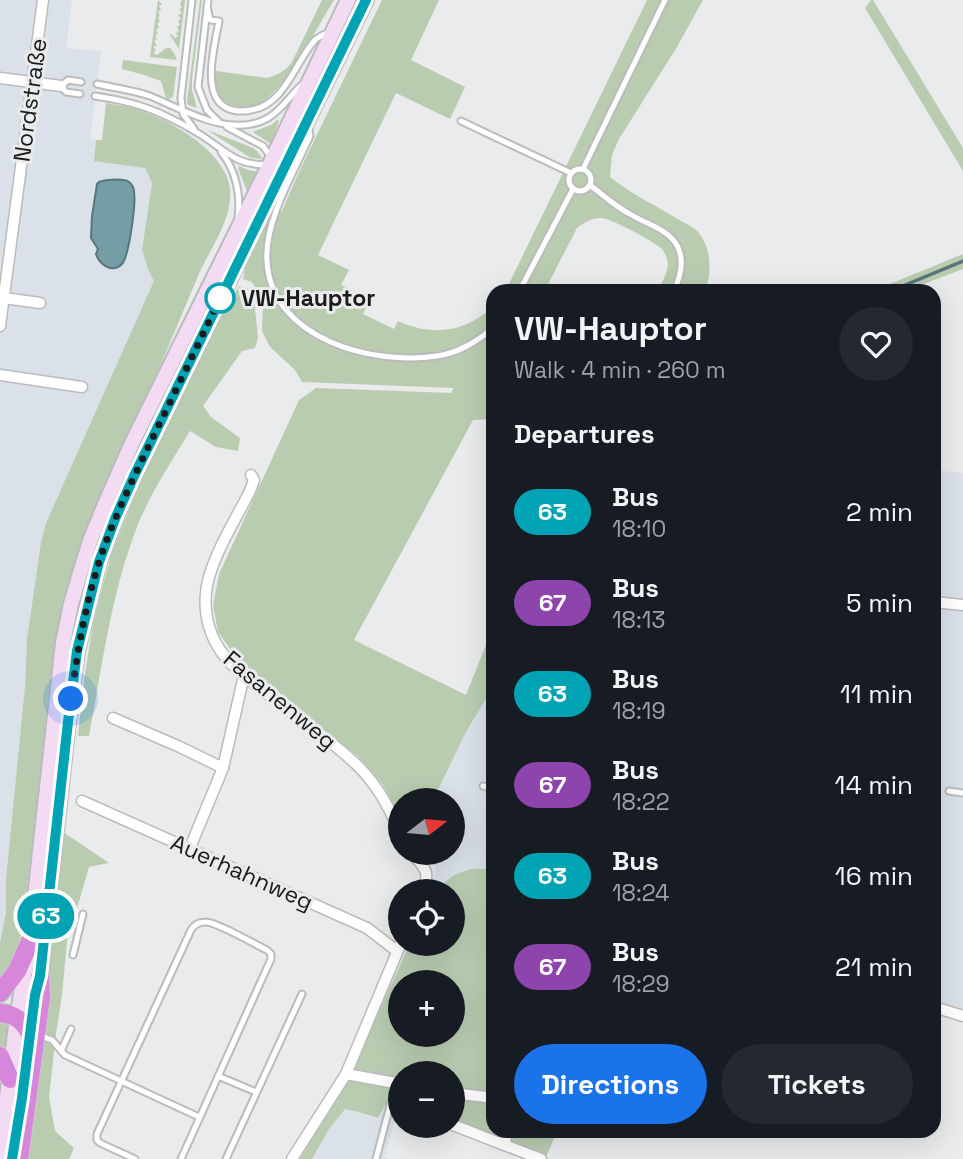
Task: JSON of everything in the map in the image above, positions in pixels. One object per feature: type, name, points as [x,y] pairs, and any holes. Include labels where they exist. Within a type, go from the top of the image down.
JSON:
[{"type":"highway","points":[[0,993],[17,971],[30,942]]},
{"type":"highway","points":[[19,1159],[20,1026],[41,997],[40,976]]},
{"type":"highway","points":[[0,1056],[10,1079]]},
{"type":"main road","points":[[0,1153],[20,1026],[63,643],[81,570],[95,528],[132,443],[348,0]]},
{"type":"main road","points":[[40,976],[77,651],[99,562],[134,476],[366,0]]},
{"type":"main road","points":[[12,1159],[21,1107],[20,1026]]},
{"type":"street","name":"Nordstraße","points":[[0,326],[43,0]]},
{"type":"street","points":[[0,78],[61,86]]},
{"type":"street","points":[[4,298],[40,303]]},
{"type":"street","points":[[0,375],[82,387]]},
{"type":"street","name":"Fasanenweg","points":[[251,475],[254,480],[250,491],[210,569],[206,612],[216,644],[244,675],[362,770],[383,795],[388,806]]},
{"type":"street","points":[[941,603],[963,605]]},
{"type":"street","points":[[189,849],[223,768],[244,675]]},
{"type":"street","points":[[113,718],[223,768]]},
{"type":"street","name":"Auerhahnweg","points":[[82,801],[367,928],[388,940]]},
{"type":"street","points":[[292,1159],[346,1074],[395,956]]},
{"type":"street","points":[[941,1009],[963,1016]]},
{"type":"street","points":[[346,1074],[388,1081]]},
{"type":"street","points":[[465,1094],[486,1097]]},
{"type":"street","points":[[465,1130],[486,1138]]},
{"type":"street","points":[[486,1138],[541,1159]]},
{"type":"street","points":[[504,1145],[506,1138]]},
{"type":"lane","points":[[192,0],[181,98],[181,110],[188,123],[219,149],[251,164],[284,158],[293,149]]},
{"type":"lane","points":[[583,169],[665,0]]},
{"type":"lane","points":[[207,3],[210,20],[219,21],[211,87],[220,104],[236,112],[257,110],[274,99],[316,38],[332,30]]},
{"type":"lane","points":[[207,3],[198,87],[207,110],[220,123],[263,146],[276,180],[274,189]]},
{"type":"lane","points":[[80,94],[66,92],[61,86],[68,80],[81,82]]},
{"type":"lane","points":[[97,84],[147,96],[220,123],[243,126],[267,119],[283,106],[300,86],[310,80]]},
{"type":"lane","points":[[110,98],[111,87]]},
{"type":"lane","points":[[95,96],[144,106],[202,135]]},
{"type":"lane","points":[[308,120],[310,136],[273,220],[267,248],[271,286],[283,309],[306,330],[325,340],[391,357],[439,356],[470,344],[486,334]]},
{"type":"lane","points":[[461,121],[571,173]]},
{"type":"lane","points":[[219,149],[232,169],[237,185],[239,214],[234,234]]},
{"type":"lane","points":[[575,169],[588,171],[590,185],[585,190],[573,189],[569,180],[571,173],[575,169]]},
{"type":"lane","points":[[590,185],[627,213],[665,232],[672,239],[682,262],[676,284]]},
{"type":"lane","points":[[523,284],[573,189]]},
{"type":"lane","points":[[949,791],[963,793]]},
{"type":"lane","points":[[73,956],[83,914]]},
{"type":"lane","points":[[135,1159],[100,1143],[97,1135],[193,926],[210,922],[268,950],[271,959],[181,1159]]},
{"type":"lane","points":[[226,1159],[302,994]]},
{"type":"lane","points":[[20,1026],[52,1040],[65,1055],[199,1117]]},
{"type":"lane","points":[[61,1051],[71,1029]]},
{"type":"lane","points":[[218,1076],[256,1092]]},
{"type":"lane","points":[[376,1159],[388,1118]]},
{"type":"shaded area","points":[[0,0],[72,0],[66,48],[101,51],[90,139],[96,140],[94,160],[144,167],[152,183],[142,250],[155,281],[46,523],[41,542],[27,639],[25,686],[6,879],[6,912],[0,942]]},
{"type":"shaded area","points":[[941,471],[963,473],[963,1022],[941,1014]]},
{"type":"shaded area","points":[[486,699],[486,869],[470,869],[449,879],[435,879],[436,868],[434,865],[466,864],[466,788],[439,788],[466,732]]},
{"type":"shaded area","points":[[388,1100],[390,1138],[384,1157],[389,1159],[312,1159],[329,1129],[345,1109],[379,1120]]},
{"type":"green space","points":[[158,0],[162,4],[159,6],[160,21],[155,36],[157,39],[154,41],[157,45],[153,47],[156,50],[153,53],[157,55],[170,48],[177,60],[150,57]]},
{"type":"green space","points":[[182,0],[185,0],[179,49],[170,35],[175,38],[178,36],[178,21],[181,19],[178,15],[182,13],[179,9],[182,7]]},
{"type":"green space","points":[[200,0],[192,79],[197,108],[188,105],[187,101]]},
{"type":"green space","points":[[322,0],[334,0],[301,56],[271,95],[261,103],[245,107],[220,99],[215,81],[216,71],[267,78],[287,68]]},
{"type":"green space","points":[[382,0],[439,0],[411,60],[465,87],[450,119],[396,93],[318,255],[349,270],[341,285],[349,289],[345,298],[366,307],[363,314],[394,329],[398,321],[424,329],[460,327],[486,312],[486,419],[473,420],[354,640],[466,695],[486,645],[486,699],[466,732],[439,788],[388,788],[388,794],[358,756],[239,661],[218,632],[213,605],[219,574],[299,400],[316,388],[451,393],[454,388],[302,382],[295,370],[270,347],[262,331],[263,302],[252,282],[243,279],[247,258],[269,216],[282,211]]},
{"type":"green space","points":[[647,0],[703,0],[619,139],[612,155],[610,177],[695,229],[704,242],[709,258],[708,284],[661,284],[668,267],[663,250],[633,231],[602,218],[588,221],[577,228],[548,284],[509,284]]},
{"type":"green space","points":[[871,0],[963,148],[963,171],[865,8]]},
{"type":"green space","points":[[123,60],[177,67],[173,97],[166,98],[161,81],[122,69]]},
{"type":"green space","points":[[106,103],[146,112],[192,137],[206,148],[226,174],[230,200],[220,234],[198,276],[97,506],[72,576],[53,660],[21,934],[16,956],[0,986],[0,943],[6,912],[6,879],[25,686],[27,639],[41,542],[46,523],[154,281],[142,250],[152,183],[145,168],[94,161],[96,140],[102,140]]},
{"type":"green space","points":[[279,121],[271,144],[253,132],[271,125]]},
{"type":"green space","points":[[207,130],[251,147],[263,159],[246,155]]},
{"type":"green space","points":[[239,166],[259,172],[248,194],[238,168]]},
{"type":"green space","points":[[963,254],[963,269],[924,284],[890,284]]},
{"type":"green space","points":[[239,286],[247,288],[254,299],[258,338],[255,348],[242,351],[203,406],[211,417],[240,438],[238,451],[216,447],[190,431],[159,482],[139,521],[119,584],[89,736],[78,736],[93,623],[111,555],[158,442],[213,331]]},
{"type":"green space","points":[[63,832],[109,863],[89,867],[68,931],[49,1097],[55,1131],[74,1148],[69,1159],[24,1159]]},
{"type":"green space","points":[[470,869],[486,869],[486,1138],[554,1138],[547,1155],[514,1151],[465,1129],[465,1061],[388,1061],[388,1100],[378,1118],[345,1109],[329,1129],[312,1159],[300,1159],[349,1078],[388,992],[388,1047],[465,1047],[465,970],[398,970],[404,956],[465,956],[465,879],[449,879]]},
{"type":"green space","points":[[0,1020],[8,1027],[6,1056],[0,1048]]},
{"type":"water","points":[[107,180],[127,181],[134,191],[133,218],[125,259],[114,268],[106,267],[100,261],[96,254],[98,249],[91,238],[97,184]]},
{"type":"waterway","points":[[907,284],[963,261]]},
{"type":"bus line","name":"63","points":[[12,1159],[40,976],[77,651],[99,562],[134,476],[366,0]]},
{"type":"place","name":"VW-Hauptor","points":[[220,298]]},
{"type":"route","points":[[71,699],[77,651],[99,562],[134,476],[220,298]]}]
